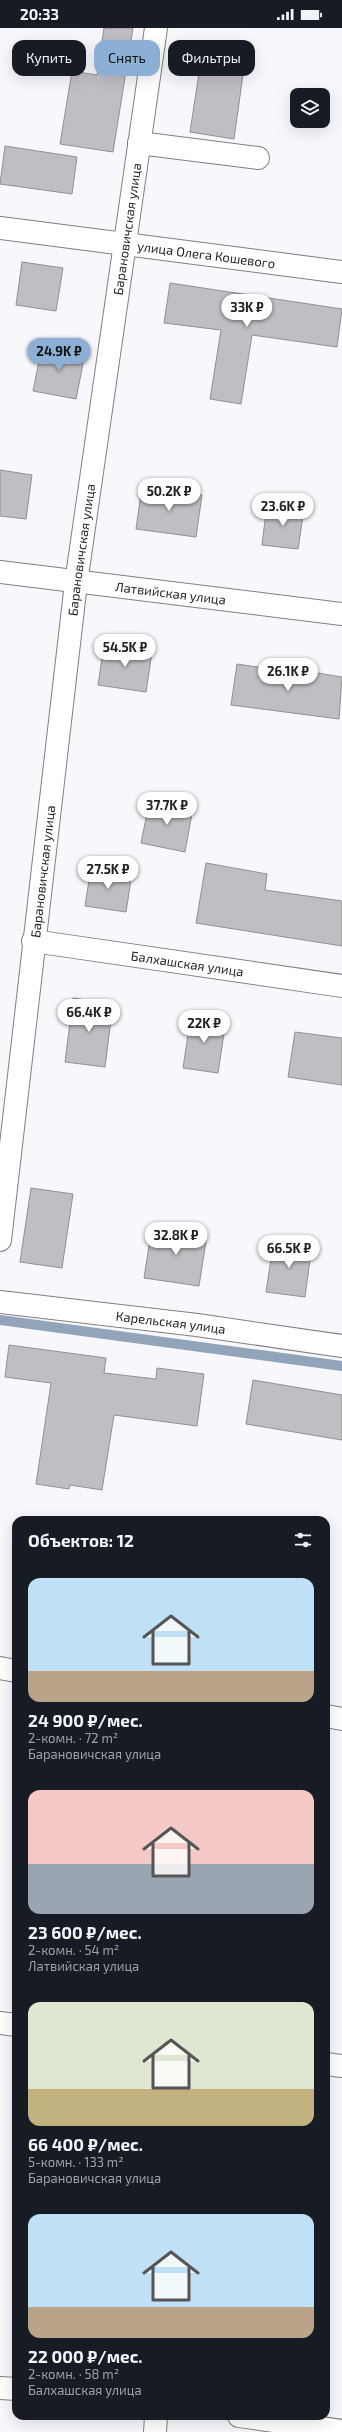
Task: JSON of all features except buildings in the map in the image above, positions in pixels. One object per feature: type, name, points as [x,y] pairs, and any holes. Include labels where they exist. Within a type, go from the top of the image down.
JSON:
[{"type":"street","name":"Барановичская улица","points":[[0,1240],[33,941],[76,583],[123,245],[156,28]]},
{"type":"street","points":[[139,143],[258,158]]},
{"type":"street","name":"улица Олега Кошевого","points":[[0,228],[342,272]]},
{"type":"street","name":"Латвийская улица","points":[[0,572],[76,583],[342,614]]},
{"type":"street","name":"Балхашская улица","points":[[33,941],[342,986]]},
{"type":"street","name":"Карельская улица","points":[[0,1302],[197,1325],[342,1346]]},
{"type":"street","points":[[0,1668],[12,1670]]},
{"type":"street","points":[[330,1717],[342,1719]]},
{"type":"street","points":[[0,2023],[12,2024]]},
{"type":"street","points":[[330,2064],[342,2066]]},
{"type":"street","points":[[0,2388],[12,2389]]},
{"type":"street","points":[[155,2432],[156,2420]]},
{"type":"street","points":[[266,2420],[342,2431]]},
{"type":"waterway","points":[[0,1320],[342,1366]]}]
